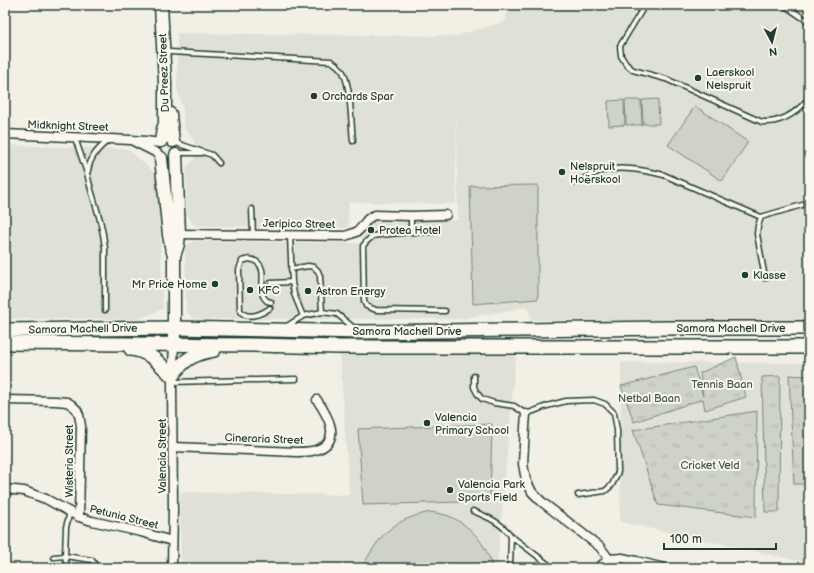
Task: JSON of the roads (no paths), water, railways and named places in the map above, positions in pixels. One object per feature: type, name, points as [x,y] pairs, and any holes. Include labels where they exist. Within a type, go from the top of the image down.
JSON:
[{"type":"main road","name":"Samora Machell Drive","points":[[5,330],[175,328],[362,332],[667,328],[809,328]]},
{"type":"main road","name":"Samora Machell Drive","points":[[5,343],[339,347],[809,347]]},
{"type":"main road","points":[[57,344],[135,350],[148,353],[172,379],[177,368],[202,352],[254,345]]},
{"type":"street","name":"Du Preez Street","points":[[161,5],[165,124],[160,149],[174,234]]},
{"type":"street","name":"Du Preez Street","points":[[169,5],[170,124],[175,148],[174,234],[171,246],[174,256],[174,345]]},
{"type":"street","name":"Midknight Street","points":[[5,134],[131,140],[160,149]]},
{"type":"street","points":[[167,139],[175,148],[174,157],[168,160],[160,149],[167,139]]},
{"type":"street","name":"Jeripico Street","points":[[174,234],[345,236],[358,231],[365,221],[375,215],[411,216],[446,214]]},
{"type":"street","name":"Valencia Street","points":[[172,568],[172,379],[174,345]]},
{"type":"street","name":"Wisteria Street","points":[[5,400],[67,402],[77,410],[81,426],[78,517]]},
{"type":"street","name":"Cineraria Street","points":[[173,447],[297,452],[316,450],[326,445],[330,440],[331,434],[330,424],[326,413],[317,400]]},
{"type":"street","points":[[526,414],[523,464],[526,480],[532,492],[542,502],[600,547],[609,559]]},
{"type":"street","name":"Petunia Street","points":[[5,489],[24,491],[46,499],[78,517],[172,540]]},
{"type":"street","points":[[598,568],[609,559],[622,558],[636,560],[664,568]]},
{"type":"lane","points":[[645,5],[620,46],[621,56],[626,64],[633,70],[666,79],[762,122],[775,121],[792,114],[804,105],[809,98]]},
{"type":"lane","points":[[784,5],[809,22]]},
{"type":"lane","points":[[170,52],[331,61],[338,66],[346,80],[349,94],[353,141]]},
{"type":"lane","points":[[75,138],[87,173],[103,234],[105,248],[105,310]]},
{"type":"lane","points":[[87,173],[93,154],[102,145],[112,139]]},
{"type":"lane","points":[[175,148],[212,155],[219,163]]},
{"type":"lane","points":[[175,148],[208,154]]},
{"type":"lane","points":[[576,183],[598,172],[616,168],[647,171],[664,175],[761,217],[809,203]]},
{"type":"lane","points":[[252,209],[253,235]]},
{"type":"lane","points":[[411,216],[411,232]]},
{"type":"lane","points":[[761,217],[757,234],[765,278]]},
{"type":"lane","points":[[436,232],[411,232],[379,235],[373,236],[367,241],[363,246],[364,301],[366,306],[376,310],[445,311]]},
{"type":"lane","points":[[290,236],[292,282],[294,294],[303,316]]},
{"type":"lane","points":[[270,308],[264,313],[255,316],[249,316],[242,313],[240,308],[239,270],[242,262],[248,259],[253,259],[260,263],[262,269],[263,295],[267,301],[271,302]]},
{"type":"lane","points":[[291,269],[308,266],[314,267],[318,271],[320,276],[322,312]]},
{"type":"lane","points":[[271,283],[292,282]]},
{"type":"lane","points":[[278,330],[303,316],[322,312],[337,314],[352,327],[362,332]]},
{"type":"lane","points":[[474,376],[474,387],[482,399],[494,403],[514,406],[526,414],[566,401],[594,400],[605,404],[614,413],[617,430],[618,472],[612,485],[605,491],[578,495]]},
{"type":"lane","points":[[172,379],[296,379]]},
{"type":"lane","points":[[473,511],[490,518],[506,529],[512,536],[554,568]]},
{"type":"lane","points":[[67,568],[65,556],[66,527],[70,512]]},
{"type":"lane","points":[[510,568],[512,536]]},
{"type":"lane","points":[[54,557],[65,556],[92,560],[96,568]]},
{"type":"place","name":"Laerskool Nelspruit","points":[[698,78]]},
{"type":"place","name":"Orchards Spar","points":[[314,96]]},
{"type":"place","name":"Nelspruit Hoërskool","points":[[562,172]]},
{"type":"place","name":"Protea Hotel","points":[[371,230]]},
{"type":"place","name":"Klasse","points":[[745,275]]},
{"type":"place","name":"Mr Price Home","points":[[215,284]]},
{"type":"place","name":"KFC","points":[[250,290]]},
{"type":"place","name":"Astron Energy","points":[[308,291]]},
{"type":"place","name":"Valencia Primary School","points":[[427,423]]},
{"type":"place","name":"Valencia Park Sports Field","points":[[450,490]]},
{"type":"park label","name":"Tennis Baan","points":[[722,384]]},
{"type":"park label","name":"Netbal Baan","points":[[649,398]]},
{"type":"park label","name":"Cricket Veld","points":[[710,465]]}]
